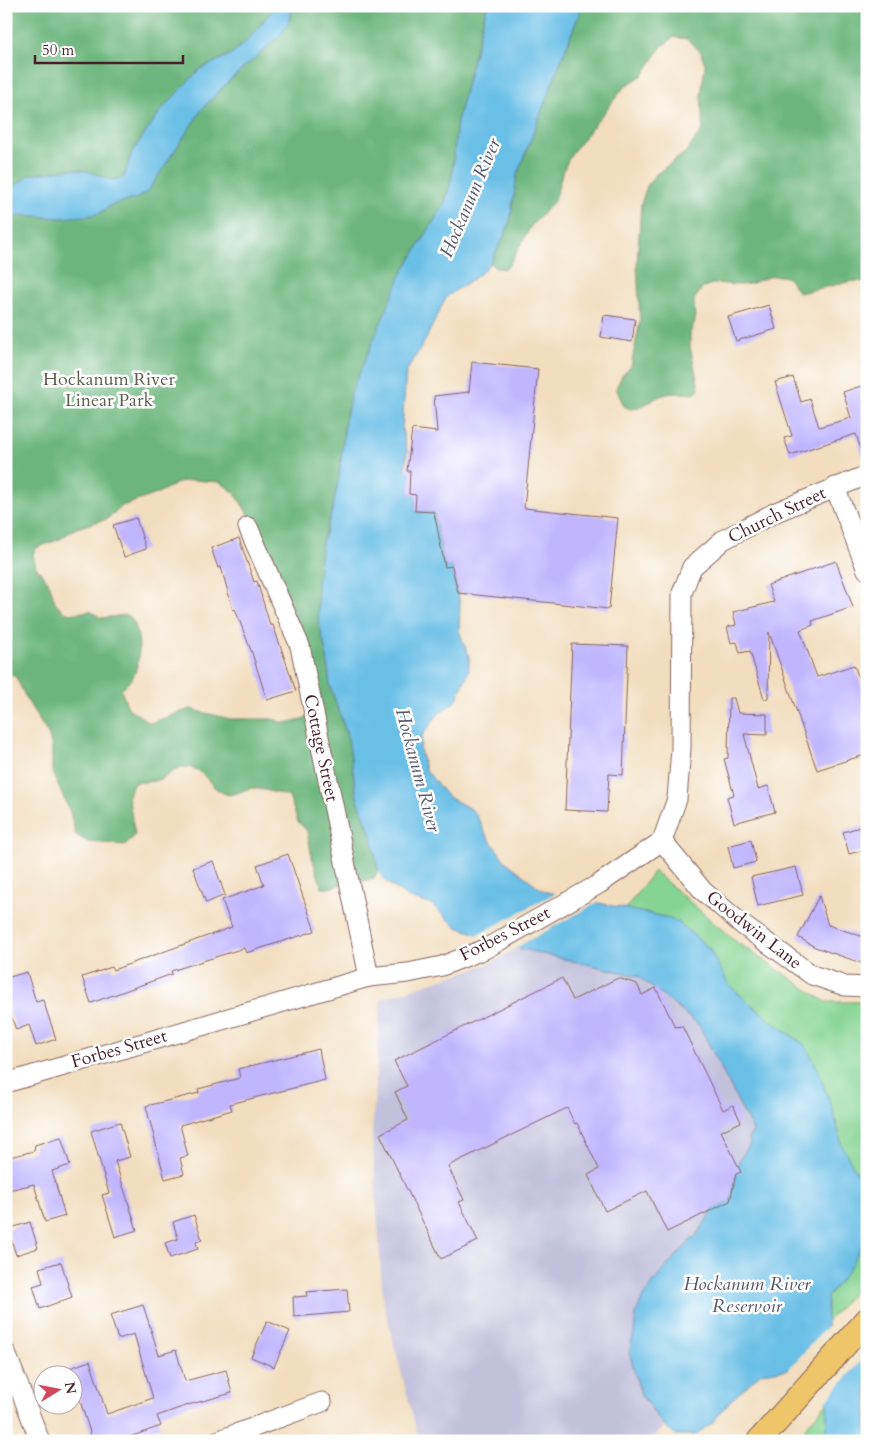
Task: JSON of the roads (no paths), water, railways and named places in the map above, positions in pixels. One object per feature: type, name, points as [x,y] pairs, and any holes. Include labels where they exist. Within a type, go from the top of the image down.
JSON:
[{"type":"main road","points":[[759,1441],[867,1320]]},
{"type":"street","name":"Church Street","points":[[662,841],[677,799],[680,749],[682,593],[692,567],[723,540],[776,512],[867,475]]},
{"type":"street","points":[[835,487],[867,570]]},
{"type":"street","name":"Cottage Street","points":[[248,527],[300,646],[369,977]]},
{"type":"street","name":"Forbes Street","points":[[6,1083],[369,977],[408,973],[442,966],[496,942],[586,891],[662,841]]},
{"type":"street","name":"Goodwin Lane","points":[[662,841],[703,891],[744,926],[812,975],[845,986],[867,986]]},
{"type":"street","points":[[6,1353],[40,1441]]},
{"type":"street","points":[[218,1441],[322,1402]]},
{"type":"water","points":[[276,6],[293,6],[288,23],[281,35],[231,79],[202,109],[148,191],[137,198],[111,205],[100,213],[87,216],[61,218],[21,215],[6,222],[6,193],[29,175],[70,169],[87,171],[112,180],[124,177],[132,152],[162,109],[199,70],[231,54],[246,42]]},
{"type":"water","points":[[487,6],[582,6],[517,175],[510,221],[505,234],[490,263],[480,274],[446,297],[425,341],[406,372],[402,429],[407,451],[405,471],[410,471],[409,494],[416,495],[415,511],[434,512],[445,567],[452,566],[460,604],[459,631],[469,656],[469,670],[456,701],[439,713],[422,736],[420,750],[425,769],[447,796],[471,809],[476,814],[485,833],[505,861],[541,889],[547,892],[665,917],[678,922],[709,948],[729,985],[771,1021],[805,1045],[815,1063],[834,1113],[842,1146],[867,1191],[867,1236],[847,1272],[827,1297],[827,1333],[867,1362],[867,1441],[818,1441],[827,1429],[827,1401],[790,1369],[761,1373],[730,1401],[712,1423],[695,1435],[675,1435],[665,1427],[641,1395],[629,1352],[634,1333],[636,1313],[644,1295],[664,1269],[696,1235],[715,1208],[730,1201],[737,1164],[750,1144],[749,1137],[753,1131],[699,1025],[638,976],[517,948],[457,927],[432,905],[407,897],[385,881],[378,870],[372,837],[357,797],[348,738],[330,685],[327,657],[319,623],[317,584],[322,543],[332,511],[339,477],[345,422],[351,393],[401,275],[445,203],[452,176],[457,121]]},
{"type":"water label","name":"Hockanum River","points":[[470,198]]},
{"type":"water label","name":"Hockanum River","points":[[418,770]]},
{"type":"water label","name":"Hockanum River Reservoir","points":[[747,1295]]},
{"type":"park label","name":"Hockanum River Linear Park","points":[[109,389]]}]
